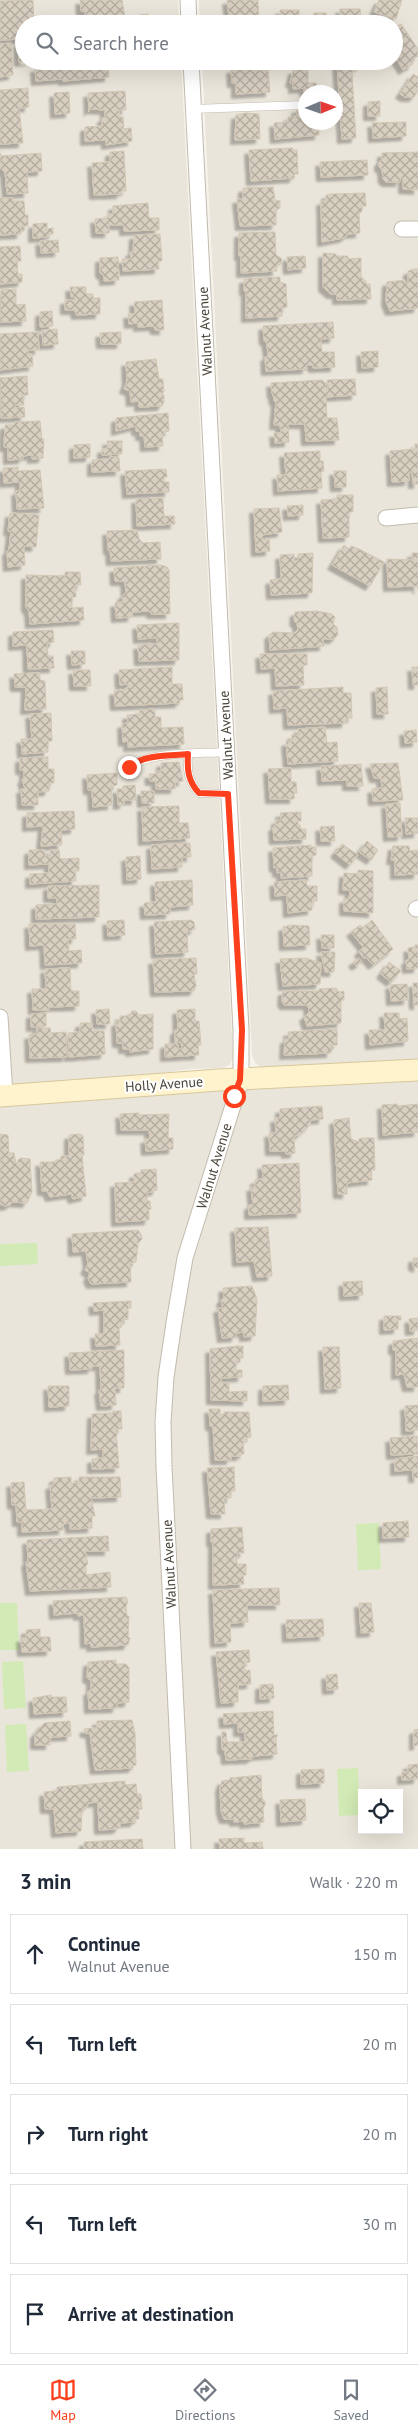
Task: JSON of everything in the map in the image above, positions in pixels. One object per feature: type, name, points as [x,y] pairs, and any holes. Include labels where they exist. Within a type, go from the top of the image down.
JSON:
[{"type":"street","points":[[188,0],[189,15]]},
{"type":"street","name":"Walnut Avenue","points":[[183,1849],[164,1457],[163,1422],[166,1378],[185,1258],[240,1080],[242,1030],[228,794],[191,70]]},
{"type":"street","points":[[402,230],[418,229]]},
{"type":"street","points":[[386,518],[418,516]]},
{"type":"street","points":[[0,1017],[2,1095]]},
{"type":"street","name":"Holly Avenue","points":[[2,1095],[418,1070]]},
{"type":"lane","points":[[193,109],[298,105]]},
{"type":"lane","points":[[129,767],[137,761],[154,757],[226,752]]},
{"type":"lane","points":[[188,754],[187,770],[193,787],[199,793],[228,794]]},
{"type":"shaded area","points":[[0,0],[178,0],[179,15],[15,15],[15,70],[181,70],[233,1057],[230,1064],[224,1068],[190,1069],[0,1095]]},
{"type":"shaded area","points":[[199,0],[418,0],[418,1059],[262,1067],[255,1063],[252,1054],[202,70],[403,70],[403,15],[200,15]]},
{"type":"shaded area","points":[[418,1081],[418,1849],[0,1849],[0,1102]]},
{"type":"green space","points":[[37,1243],[38,1264],[0,1266],[0,1244]]},
{"type":"green space","points":[[379,1523],[381,1569],[358,1570],[356,1524]]},
{"type":"green space","points":[[0,1603],[17,1603],[19,1650],[0,1650]]},
{"type":"green space","points":[[23,1661],[26,1708],[4,1709],[2,1662]]},
{"type":"green space","points":[[26,1724],[29,1771],[7,1772],[5,1725]]},
{"type":"green space","points":[[358,1768],[358,1815],[339,1816],[337,1769]]},
{"type":"building","points":[[33,0],[34,15],[15,15],[15,39],[0,40],[0,1]]},
{"type":"building","points":[[80,0],[122,0],[125,15],[85,15],[85,11],[81,11]]},
{"type":"building","points":[[227,0],[258,0],[259,15],[229,15]]},
{"type":"building","points":[[379,0],[402,0],[397,15],[383,15],[374,12]]},
{"type":"building","points":[[340,9],[360,9],[361,15],[340,15]]},
{"type":"building","points":[[280,10],[299,10],[299,15],[280,15]]},
{"type":"building","points":[[314,13],[326,13],[326,15],[314,15]]},
{"type":"building","points":[[403,27],[418,49],[418,56],[411,60],[413,64],[403,70]]},
{"type":"building","points":[[11,43],[13,75],[0,77],[0,44]]},
{"type":"building","points":[[35,70],[109,70],[109,77],[36,81]]},
{"type":"building","points":[[231,70],[268,70],[270,92],[236,94],[236,83],[232,83]]},
{"type":"building","points":[[293,70],[308,70],[308,83],[316,83],[316,85],[298,85],[298,89],[293,89],[293,83],[290,83]]},
{"type":"building","points":[[337,70],[356,70],[356,72],[352,72],[356,138],[342,139],[343,85],[338,85]]},
{"type":"building","points":[[413,74],[418,77],[418,91],[414,97],[405,97],[400,94]]},
{"type":"building","points":[[28,88],[29,107],[19,108],[23,143],[0,144],[0,90]]},
{"type":"building","points":[[125,91],[126,110],[119,110],[120,117],[123,117],[124,127],[121,129],[131,128],[132,141],[106,145],[106,140],[85,141],[85,127],[102,126],[102,118],[105,118],[105,110],[90,109],[89,112],[88,93]]},
{"type":"building","points":[[69,92],[70,113],[55,114],[54,93]]},
{"type":"building","points":[[380,101],[380,116],[368,116],[368,102]]},
{"type":"building","points":[[296,109],[298,109],[298,130],[319,130],[319,135],[275,139],[274,123],[288,122],[288,117],[297,116]]},
{"type":"building","points":[[246,113],[259,114],[260,139],[235,140],[236,115]]},
{"type":"building","points":[[406,122],[406,136],[373,138],[372,123]]},
{"type":"building","points":[[293,148],[293,150],[297,150],[298,174],[294,174],[294,178],[251,181],[249,150]]},
{"type":"building","points":[[124,151],[126,191],[121,191],[121,194],[94,195],[92,163],[110,162],[110,152]]},
{"type":"building","points":[[418,152],[418,190],[403,189],[403,178],[400,178],[400,182],[386,182],[383,179],[382,169],[379,167],[382,153]]},
{"type":"building","points":[[0,153],[2,156],[41,153],[42,171],[27,172],[28,193],[7,194],[5,172],[0,168]]},
{"type":"building","points":[[367,160],[368,175],[321,177],[320,162]]},
{"type":"building","points":[[273,187],[275,200],[280,201],[280,208],[276,210],[276,225],[240,226],[237,199],[243,199],[243,188]]},
{"type":"building","points":[[365,193],[366,206],[362,206],[362,211],[359,214],[360,233],[347,234],[343,238],[322,242],[321,201],[326,201],[326,195]]},
{"type":"building","points":[[0,198],[13,198],[13,201],[24,201],[25,215],[28,215],[28,226],[21,226],[21,234],[0,235]]},
{"type":"building","points":[[148,203],[149,218],[159,218],[159,230],[124,231],[124,225],[109,225],[109,233],[96,233],[95,219],[108,218],[108,214],[113,214],[113,206]]},
{"type":"building","points":[[47,223],[47,229],[53,228],[53,234],[47,235],[48,237],[33,238],[33,224]]},
{"type":"building","points":[[275,232],[276,255],[282,259],[280,265],[276,265],[277,271],[241,273],[239,233]]},
{"type":"building","points":[[160,234],[162,261],[158,261],[159,269],[123,271],[122,259],[131,259],[130,252],[133,252],[134,235]]},
{"type":"building","points":[[58,240],[59,252],[41,253],[40,241]]},
{"type":"building","points":[[20,246],[21,261],[17,261],[18,274],[22,274],[22,282],[0,284],[0,247]]},
{"type":"building","points":[[323,253],[348,256],[348,259],[361,258],[361,277],[366,281],[366,284],[370,284],[371,299],[337,300],[337,294],[331,294],[323,287]]},
{"type":"building","points":[[305,256],[306,268],[288,270],[287,257]]},
{"type":"building","points":[[118,257],[119,280],[104,281],[104,276],[100,273],[100,258]]},
{"type":"building","points":[[418,269],[418,308],[390,311],[386,301],[387,282],[405,280],[405,283],[408,283],[408,271]]},
{"type":"building","points":[[280,277],[280,282],[286,284],[287,307],[282,308],[282,316],[246,318],[244,279]]},
{"type":"building","points":[[70,287],[86,287],[86,294],[93,294],[93,298],[100,298],[100,314],[76,315],[75,310],[65,310],[65,300],[75,300],[75,297],[71,297]]},
{"type":"building","points":[[16,289],[16,305],[25,304],[26,321],[0,322],[1,290]]},
{"type":"building","points":[[162,300],[164,330],[155,330],[154,326],[138,327],[138,323],[129,324],[128,314],[135,314],[134,302]]},
{"type":"building","points":[[52,311],[53,326],[40,327],[40,312]]},
{"type":"building","points":[[333,322],[334,338],[321,339],[322,352],[334,352],[335,367],[313,368],[313,365],[306,365],[307,369],[266,371],[265,357],[268,356],[268,352],[266,340],[264,341],[263,326]]},
{"type":"building","points":[[57,329],[58,344],[43,345],[42,330]]},
{"type":"building","points":[[38,332],[39,350],[28,350],[28,354],[32,354],[33,366],[0,370],[0,334]]},
{"type":"building","points":[[121,332],[121,344],[101,344],[100,333]]},
{"type":"building","points":[[378,351],[378,367],[362,368],[361,352]]},
{"type":"building","points":[[156,359],[159,379],[163,379],[164,392],[161,394],[164,395],[164,402],[162,406],[139,407],[139,401],[131,402],[130,391],[124,389],[127,381],[126,362]]},
{"type":"building","points":[[27,376],[28,395],[23,395],[24,405],[15,405],[16,408],[24,407],[25,417],[1,418],[0,378]]},
{"type":"building","points":[[355,379],[356,395],[326,397],[327,418],[337,418],[339,440],[306,441],[305,424],[288,424],[289,442],[275,443],[274,433],[281,433],[280,425],[274,425],[276,401],[274,401],[272,394],[271,383],[322,380],[326,383],[325,388],[328,388],[327,380]]},
{"type":"building","points":[[168,413],[169,431],[164,432],[162,435],[163,446],[145,447],[144,436],[140,436],[140,431],[136,431],[136,426],[116,431],[116,418]]},
{"type":"building","points":[[40,421],[42,439],[44,439],[43,458],[32,459],[32,455],[23,456],[23,459],[8,460],[8,447],[4,447],[5,425],[14,425],[14,422]]},
{"type":"building","points":[[107,441],[122,441],[122,454],[102,455],[102,449],[108,448]]},
{"type":"building","points":[[90,444],[90,457],[74,458],[74,445]]},
{"type":"building","points":[[415,444],[418,444],[418,484],[413,484],[412,472],[409,472],[409,481],[392,482],[390,451],[415,449]]},
{"type":"building","points":[[320,451],[320,461],[323,461],[324,471],[321,472],[322,488],[278,491],[277,475],[286,475],[284,453]]},
{"type":"building","points":[[110,456],[119,458],[120,471],[92,472],[92,460],[110,459]]},
{"type":"building","points":[[18,467],[18,471],[40,470],[44,508],[17,509],[16,491],[20,491],[20,482],[4,483],[3,468]]},
{"type":"building","points":[[166,469],[167,477],[164,477],[164,482],[169,482],[169,492],[127,494],[125,471]]},
{"type":"building","points":[[334,471],[346,471],[346,487],[335,487]]},
{"type":"building","points":[[337,495],[353,495],[353,512],[349,512],[349,537],[323,538],[321,500],[337,499]]},
{"type":"building","points":[[163,498],[164,516],[174,516],[175,524],[137,526],[136,499]]},
{"type":"building","points":[[303,505],[303,515],[288,516],[287,506]]},
{"type":"building","points":[[279,508],[282,532],[262,535],[262,540],[269,539],[270,551],[256,552],[254,509]]},
{"type":"building","points":[[10,513],[39,515],[36,547],[24,546],[25,565],[8,567],[7,551],[9,550],[11,531],[8,531]]},
{"type":"building","points":[[137,530],[139,539],[143,543],[160,542],[161,559],[111,561],[110,550],[108,550],[107,531]]},
{"type":"building","points":[[344,545],[349,549],[351,546],[359,549],[384,562],[370,586],[332,565]]},
{"type":"building","points":[[313,553],[312,593],[271,595],[270,580],[281,579],[280,555],[294,554],[294,561],[298,561],[298,554]]},
{"type":"building","points":[[412,553],[418,553],[418,590],[417,586],[388,587],[387,559],[412,560]]},
{"type":"building","points":[[161,565],[169,570],[170,614],[151,614],[151,611],[132,612],[132,617],[116,618],[115,603],[123,602],[122,596],[126,593],[125,581],[115,581],[114,568]]},
{"type":"building","points":[[65,572],[80,572],[81,585],[75,585],[76,597],[72,597],[72,608],[83,607],[84,620],[30,624],[29,611],[26,607],[26,575],[65,576]]},
{"type":"building","points":[[317,611],[332,614],[335,617],[333,624],[337,627],[338,635],[334,639],[323,639],[324,646],[270,650],[269,635],[273,632],[294,633],[298,629],[294,621],[295,612]]},
{"type":"building","points":[[179,623],[179,660],[139,661],[138,645],[157,644],[157,638],[138,639],[137,625]]},
{"type":"building","points":[[53,630],[54,642],[47,643],[48,656],[53,656],[54,668],[28,669],[27,645],[13,646],[13,632]]},
{"type":"building","points":[[71,651],[85,651],[85,664],[72,665]]},
{"type":"building","points":[[260,654],[307,654],[307,665],[303,665],[304,685],[276,686],[275,668],[261,669]]},
{"type":"building","points":[[172,667],[172,684],[182,684],[183,700],[179,700],[180,703],[115,706],[114,691],[128,688],[128,684],[120,685],[119,670]]},
{"type":"building","points":[[412,667],[418,667],[418,685],[413,685]]},
{"type":"building","points":[[73,670],[90,670],[91,686],[74,686]]},
{"type":"building","points":[[40,673],[40,680],[45,681],[46,709],[25,710],[26,687],[15,687],[14,674]]},
{"type":"building","points":[[343,687],[343,693],[351,693],[352,718],[346,718],[346,723],[288,725],[287,708],[274,709],[273,691]]},
{"type":"building","points":[[387,687],[388,714],[377,714],[376,688]]},
{"type":"building","points":[[155,709],[155,717],[161,717],[161,728],[183,727],[184,744],[128,747],[128,741],[123,742],[122,724],[128,723],[127,715],[140,714],[140,710]]},
{"type":"building","points":[[51,713],[52,741],[48,741],[48,752],[22,754],[21,739],[32,739],[30,714]]},
{"type":"building","points":[[325,727],[327,743],[337,742],[338,761],[288,764],[286,742],[292,741],[292,735],[299,735],[298,729]]},
{"type":"building","points":[[416,730],[417,742],[405,743],[404,731]]},
{"type":"building","points":[[48,757],[48,769],[54,769],[54,783],[49,783],[49,791],[38,792],[38,805],[22,805],[21,789],[25,789],[22,779],[24,779],[24,770],[20,770],[20,758]]},
{"type":"building","points":[[179,762],[183,781],[175,782],[175,789],[156,789],[156,781],[150,781],[149,774],[157,774],[157,771],[161,771],[161,763]]},
{"type":"building","points":[[398,763],[403,800],[373,801],[372,789],[382,788],[381,778],[374,778],[370,764]]},
{"type":"building","points":[[361,764],[363,786],[347,786],[347,780],[322,781],[321,766]]},
{"type":"building","points":[[291,768],[291,782],[296,782],[297,793],[294,793],[294,799],[270,799],[268,769]]},
{"type":"building","points":[[117,773],[117,785],[111,786],[112,805],[93,807],[92,790],[88,790],[87,775]]},
{"type":"building","points":[[135,785],[136,800],[124,800],[124,804],[118,805],[117,789],[123,789],[123,786]]},
{"type":"building","points":[[141,791],[154,791],[154,803],[142,803]]},
{"type":"building","points":[[400,803],[402,836],[388,837],[386,804]]},
{"type":"building","points":[[179,806],[179,823],[188,823],[190,838],[143,841],[142,807]]},
{"type":"building","points":[[74,811],[75,829],[61,830],[62,845],[41,846],[43,826],[27,827],[27,813]]},
{"type":"building","points":[[301,812],[301,821],[298,821],[298,825],[300,825],[301,829],[306,829],[306,839],[274,840],[273,827],[276,826],[276,820],[281,820],[280,813]]},
{"type":"building","points":[[405,818],[418,818],[418,833],[406,834]]},
{"type":"building","points":[[334,826],[335,841],[321,841],[320,827]]},
{"type":"building","points":[[367,841],[378,850],[371,860],[359,852]]},
{"type":"building","points":[[190,843],[191,857],[182,857],[182,867],[152,869],[151,845]]},
{"type":"building","points":[[342,844],[358,855],[350,865],[335,853]]},
{"type":"building","points":[[311,845],[311,847],[316,847],[316,855],[312,856],[312,876],[281,878],[281,872],[277,873],[277,867],[274,868],[273,848]]},
{"type":"building","points":[[393,846],[409,846],[410,851],[418,850],[418,874],[395,875],[395,860],[391,860]]},
{"type":"building","points":[[29,850],[45,850],[45,856],[51,855],[50,850],[59,850],[60,859],[79,858],[79,871],[75,871],[76,881],[30,884],[30,874],[49,873],[49,864],[29,865]]},
{"type":"building","points":[[140,856],[141,879],[127,880],[126,857]]},
{"type":"building","points":[[358,870],[373,871],[373,913],[344,911],[344,899],[349,899],[350,890],[343,890],[344,873],[358,874]]},
{"type":"building","points":[[192,880],[193,905],[170,907],[170,914],[145,915],[144,903],[156,902],[155,882]]},
{"type":"building","points":[[306,880],[307,886],[317,886],[317,901],[312,901],[312,910],[288,913],[287,895],[275,896],[274,882]]},
{"type":"building","points":[[99,885],[99,917],[36,919],[36,905],[57,904],[57,898],[48,898],[48,886]]},
{"type":"building","points":[[124,920],[125,935],[108,936],[107,921]]},
{"type":"building","points":[[191,920],[194,922],[195,929],[187,932],[188,952],[156,954],[154,922]]},
{"type":"building","points":[[372,920],[393,949],[373,965],[366,957],[364,959],[359,952],[363,947],[351,932],[360,925],[363,928]]},
{"type":"building","points":[[29,924],[75,924],[76,939],[68,939],[69,951],[81,950],[82,963],[45,965],[44,945],[30,946]]},
{"type":"building","points":[[292,925],[309,926],[310,945],[284,946],[283,927]]},
{"type":"building","points":[[321,935],[334,935],[334,948],[322,948]]},
{"type":"building","points":[[415,945],[418,945],[418,968],[407,969],[406,960],[409,960],[408,948],[415,947]]},
{"type":"building","points":[[321,952],[335,952],[334,972],[325,972]]},
{"type":"building","points":[[196,958],[197,974],[194,974],[196,986],[194,991],[155,992],[153,960]]},
{"type":"building","points":[[306,958],[321,963],[320,984],[283,986],[280,959]]},
{"type":"building","points":[[359,958],[362,962],[356,966],[353,962]]},
{"type":"building","points":[[389,962],[401,971],[391,982],[381,974]]},
{"type":"building","points":[[70,968],[71,991],[79,991],[79,1006],[49,1007],[49,1010],[33,1010],[32,989],[46,989],[45,969]]},
{"type":"building","points":[[413,983],[418,983],[418,1005],[414,1005]]},
{"type":"building","points":[[407,984],[408,1000],[391,1001],[390,985]]},
{"type":"building","points":[[336,988],[339,992],[344,991],[344,1000],[341,1000],[341,1023],[307,1026],[304,1017],[309,1012],[308,1005],[284,1005],[282,1001],[283,991],[319,991],[319,989]]},
{"type":"building","points":[[109,1009],[110,1024],[97,1024],[96,1010]]},
{"type":"building","points":[[195,1009],[195,1021],[199,1021],[201,1045],[198,1045],[199,1055],[165,1057],[165,1044],[178,1044],[178,1049],[182,1049],[181,1042],[175,1043],[175,1030],[178,1030],[177,1010]]},
{"type":"building","points":[[132,1011],[136,1011],[139,1015],[153,1014],[153,1049],[130,1052],[130,1049],[123,1049],[123,1043],[117,1043],[116,1022],[120,1022],[120,1016],[130,1016]]},
{"type":"building","points":[[46,1013],[46,1026],[31,1027],[31,1014]]},
{"type":"building","points":[[384,1013],[399,1013],[399,1019],[407,1018],[408,1041],[370,1045],[369,1030],[385,1030]]},
{"type":"building","points":[[80,1023],[92,1023],[92,1031],[104,1031],[105,1054],[69,1057],[68,1033],[80,1032]]},
{"type":"building","points":[[37,1028],[50,1028],[51,1033],[66,1032],[67,1057],[30,1058],[29,1035],[37,1034]]},
{"type":"building","points":[[337,1029],[337,1045],[331,1045],[331,1053],[284,1055],[285,1039],[289,1039],[288,1032]]},
{"type":"building","points":[[397,1104],[397,1106],[418,1104],[418,1132],[383,1135],[382,1105]]},
{"type":"building","points":[[322,1106],[323,1119],[310,1120],[310,1125],[299,1135],[294,1136],[295,1153],[286,1154],[286,1151],[270,1151],[269,1133],[276,1133],[275,1118],[280,1118],[280,1109]]},
{"type":"building","points":[[139,1113],[139,1115],[169,1114],[168,1138],[173,1138],[173,1149],[146,1151],[145,1139],[150,1139],[149,1130],[121,1130],[120,1114]]},
{"type":"building","points":[[349,1118],[351,1139],[359,1142],[359,1139],[374,1138],[375,1170],[371,1170],[372,1180],[347,1183],[347,1194],[338,1194],[334,1120]]},
{"type":"building","points":[[0,1134],[8,1135],[9,1153],[14,1153],[16,1164],[18,1164],[18,1160],[21,1158],[30,1159],[32,1192],[27,1203],[13,1202],[5,1206],[0,1204]]},
{"type":"building","points":[[80,1134],[83,1136],[84,1155],[82,1155],[86,1196],[73,1199],[71,1194],[50,1197],[47,1191],[42,1191],[40,1162],[53,1162],[61,1159],[61,1156],[69,1156],[69,1135]]},
{"type":"building","points":[[299,1163],[301,1213],[249,1215],[249,1205],[253,1205],[251,1187],[255,1187],[255,1180],[263,1179],[262,1165]]},
{"type":"building","points":[[156,1169],[157,1190],[147,1193],[147,1201],[150,1201],[151,1209],[147,1210],[149,1211],[149,1220],[116,1222],[115,1183],[134,1182],[134,1174],[141,1173],[141,1170]]},
{"type":"building","points":[[268,1227],[272,1276],[257,1277],[254,1261],[237,1262],[235,1228]]},
{"type":"building","points":[[138,1230],[142,1239],[135,1243],[138,1245],[136,1262],[130,1263],[131,1282],[91,1284],[88,1278],[90,1273],[85,1270],[88,1264],[86,1251],[73,1252],[72,1234]]},
{"type":"building","points":[[413,1258],[418,1258],[418,1268],[413,1266]]},
{"type":"building","points":[[362,1281],[363,1295],[344,1296],[343,1282]]},
{"type":"building","points":[[252,1286],[257,1299],[255,1336],[244,1337],[244,1332],[236,1333],[236,1337],[222,1338],[218,1308],[223,1308],[221,1300],[224,1297],[223,1288]]},
{"type":"building","points":[[131,1301],[131,1308],[128,1308],[128,1319],[122,1320],[121,1328],[119,1328],[120,1345],[96,1346],[95,1334],[104,1334],[104,1310],[94,1311],[93,1303]]},
{"type":"building","points":[[384,1316],[401,1316],[401,1320],[398,1320],[398,1329],[384,1330]]},
{"type":"building","points":[[418,1318],[418,1330],[410,1331],[409,1319]]},
{"type":"building","points":[[418,1338],[418,1387],[407,1387],[404,1374],[396,1375],[396,1350],[393,1350],[393,1341]]},
{"type":"building","points":[[243,1346],[243,1358],[240,1358],[240,1362],[236,1362],[236,1370],[242,1370],[242,1377],[221,1378],[221,1383],[229,1383],[229,1392],[247,1391],[247,1401],[211,1400],[210,1349]]},
{"type":"building","points":[[323,1347],[339,1347],[341,1388],[325,1389]]},
{"type":"building","points":[[124,1350],[124,1388],[115,1388],[116,1405],[101,1406],[99,1390],[101,1390],[100,1366],[92,1366],[92,1369],[70,1370],[69,1353]]},
{"type":"building","points":[[288,1385],[289,1400],[263,1401],[263,1386]]},
{"type":"building","points":[[48,1386],[69,1386],[69,1406],[49,1407]]},
{"type":"building","points":[[418,1405],[418,1430],[406,1431],[405,1406]]},
{"type":"building","points":[[209,1409],[220,1409],[220,1414],[225,1414],[224,1412],[249,1412],[251,1437],[246,1438],[246,1442],[243,1442],[244,1454],[241,1454],[241,1456],[231,1456],[231,1460],[215,1460],[213,1426],[210,1426]]},
{"type":"building","points":[[113,1411],[121,1411],[122,1429],[116,1429],[119,1468],[92,1469],[92,1459],[103,1458],[103,1449],[91,1450],[92,1414],[113,1413]]},
{"type":"building","points":[[417,1436],[418,1454],[391,1455],[390,1438]]},
{"type":"building","points":[[418,1456],[418,1478],[413,1478],[413,1470],[395,1471],[395,1459]]},
{"type":"building","points":[[234,1467],[235,1491],[230,1491],[231,1498],[224,1498],[225,1514],[211,1514],[207,1468]]},
{"type":"building","points":[[71,1477],[71,1483],[79,1483],[79,1477],[120,1477],[121,1497],[91,1498],[95,1516],[92,1516],[92,1528],[70,1529],[70,1523],[63,1524],[63,1530],[22,1532],[22,1522],[17,1522],[16,1504],[12,1505],[11,1483],[24,1482],[26,1510],[52,1509],[50,1485],[54,1485],[54,1478]]},
{"type":"building","points":[[408,1521],[409,1537],[383,1538],[383,1523]]},
{"type":"building","points":[[242,1527],[244,1553],[237,1553],[237,1564],[246,1564],[246,1575],[243,1575],[244,1584],[213,1585],[213,1542],[211,1542],[211,1529]]},
{"type":"building","points":[[108,1536],[109,1551],[85,1551],[88,1564],[86,1565],[86,1575],[110,1572],[111,1587],[30,1591],[26,1562],[28,1562],[27,1540]]},
{"type":"building","points":[[279,1588],[280,1605],[247,1605],[248,1622],[230,1623],[231,1642],[215,1643],[213,1590]]},
{"type":"building","points":[[126,1597],[128,1601],[126,1606],[127,1616],[129,1616],[128,1637],[130,1638],[128,1645],[91,1647],[91,1643],[85,1644],[84,1615],[78,1616],[78,1613],[54,1615],[53,1601]]},
{"type":"building","points":[[359,1603],[371,1603],[374,1632],[361,1633]]},
{"type":"building","points":[[323,1619],[324,1636],[287,1638],[286,1620]]},
{"type":"building","points":[[40,1629],[40,1637],[50,1637],[51,1651],[22,1652],[21,1638],[26,1638],[26,1630]]},
{"type":"building","points":[[249,1650],[250,1662],[244,1663],[245,1671],[250,1670],[251,1684],[238,1685],[238,1702],[221,1703],[216,1652]]},
{"type":"building","points":[[116,1660],[116,1664],[126,1664],[129,1668],[129,1702],[117,1703],[117,1708],[89,1709],[88,1691],[91,1691],[91,1680],[87,1678],[88,1662]]},
{"type":"building","points":[[337,1674],[338,1689],[327,1690],[326,1675]]},
{"type":"building","points":[[273,1684],[274,1698],[260,1699],[260,1685]]},
{"type":"building","points":[[51,1695],[51,1697],[66,1697],[67,1712],[34,1714],[33,1698]]},
{"type":"building","points":[[273,1711],[274,1735],[278,1735],[276,1738],[277,1754],[255,1756],[251,1759],[226,1760],[225,1751],[222,1749],[222,1732],[226,1732],[227,1742],[243,1742],[245,1741],[245,1732],[238,1732],[238,1723],[224,1724],[223,1714]]},
{"type":"building","points":[[132,1720],[135,1733],[136,1765],[133,1768],[95,1770],[90,1733],[85,1733],[84,1729],[97,1728],[97,1721]]},
{"type":"building","points":[[70,1721],[71,1736],[53,1737],[50,1739],[50,1745],[35,1745],[35,1734],[44,1723]]},
{"type":"building","points":[[418,1729],[418,1745],[414,1746],[414,1730]]},
{"type":"building","points":[[418,1764],[418,1779],[402,1780],[402,1772],[408,1772],[408,1765]]},
{"type":"building","points":[[324,1769],[324,1783],[301,1784],[301,1770]]},
{"type":"building","points":[[261,1775],[262,1798],[266,1803],[263,1808],[264,1822],[244,1824],[244,1821],[234,1822],[234,1819],[224,1819],[221,1811],[220,1788],[222,1781],[230,1780],[230,1778]]},
{"type":"building","points":[[125,1781],[125,1785],[136,1784],[137,1794],[141,1794],[142,1809],[138,1809],[139,1819],[135,1819],[135,1822],[120,1823],[120,1827],[117,1829],[99,1830],[98,1802],[89,1803],[85,1810],[82,1810],[81,1831],[56,1833],[54,1809],[45,1809],[44,1792],[57,1791],[57,1787]]},
{"type":"building","points":[[305,1799],[306,1820],[281,1822],[280,1800]]},
{"type":"building","points":[[244,1838],[244,1843],[262,1842],[263,1849],[220,1849],[219,1839]]},
{"type":"building","points":[[142,1839],[143,1849],[84,1849],[84,1842]]},
{"type":"route","points":[[129,767],[137,761],[154,757],[188,754],[187,770],[193,787],[199,793],[206,795],[228,794],[242,1030],[240,1080],[234,1096]]}]
